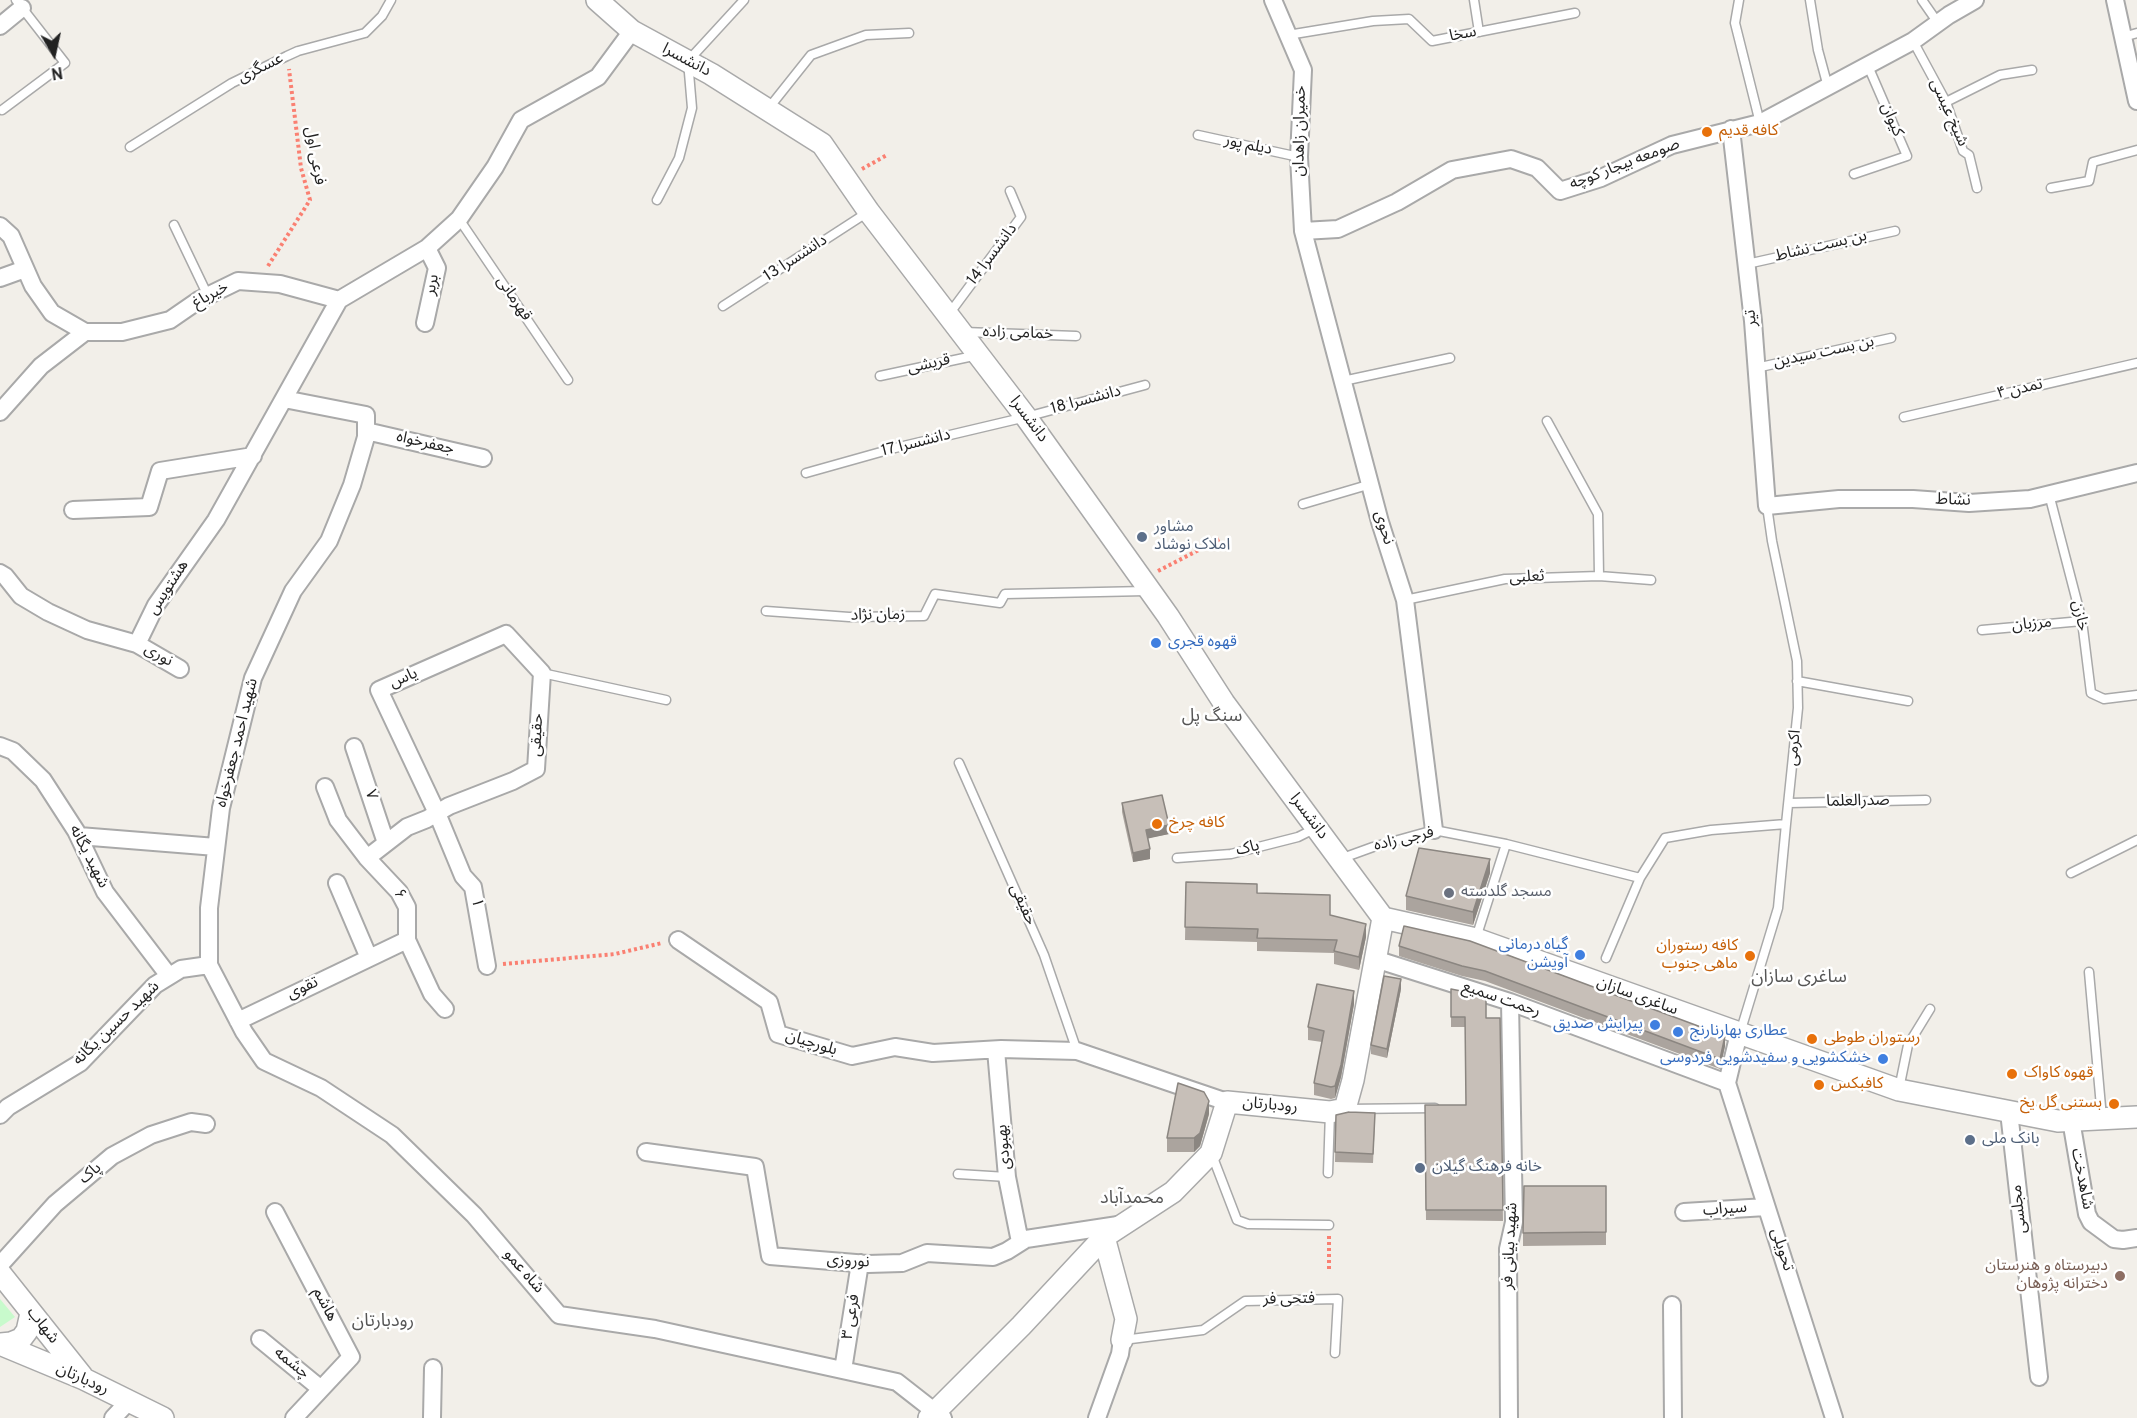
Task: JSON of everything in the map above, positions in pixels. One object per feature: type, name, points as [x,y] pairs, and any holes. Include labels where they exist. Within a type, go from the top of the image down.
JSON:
[{"type":"street","name":"دانشسرا","points":[[597,0],[632,32],[688,61],[822,144],[869,212],[1026,417],[1146,585],[1224,703],[1383,918]]},
{"type":"street","name":"خمیران زاهدان","points":[[1273,0],[1303,70],[1299,157],[1303,231]]},
{"type":"street","name":"صومعه بیجار کوچه","points":[[1303,231],[1338,229],[1397,202],[1452,170],[1511,159],[1537,168],[1560,191],[1601,178],[1672,145],[1760,123],[1913,41],[1975,0]]},
{"type":"street","points":[[2115,0],[2130,35],[2137,101]]},
{"type":"street","points":[[0,26],[19,4]]},
{"type":"street","points":[[339,300],[427,248],[459,219],[495,166],[521,120],[598,76],[632,32]]},
{"type":"street","name":"تیر","points":[[1731,129],[1756,368],[1767,506]]},
{"type":"street","points":[[0,226],[11,236],[33,286],[52,313],[85,332],[41,366],[0,412]]},
{"type":"street","name":"نحوی","points":[[1303,231],[1380,522],[1405,600],[1434,830]]},
{"type":"street","name":"بربر","points":[[425,323],[437,268],[427,248]]},
{"type":"street","points":[[0,278],[25,269]]},
{"type":"street","name":"خیرباغ","points":[[85,332],[122,332],[170,320],[208,296],[238,281],[280,284],[339,300]]},
{"type":"street","name":"هشتویس","points":[[137,644],[156,605],[216,520],[339,300]]},
{"type":"street","points":[[284,399],[366,415],[366,431]]},
{"type":"street","name":"جعفرخواه","points":[[366,431],[483,458]]},
{"type":"street","name":"شهید احمد جعفرخواه","points":[[208,965],[209,908],[221,808],[253,678],[293,591],[329,541],[352,485],[366,431]]},
{"type":"street","points":[[73,510],[149,507],[160,471],[253,456]]},
{"type":"street","name":"نشاط","points":[[1767,506],[1839,499],[1913,499],[1969,503],[2030,499],[2137,472]]},
{"type":"street","points":[[0,573],[21,596],[48,612],[87,630],[137,644]]},
{"type":"street","name":"یاس","points":[[437,813],[379,690],[506,634],[542,673]]},
{"type":"street","name":"نوری","points":[[137,644],[180,669]]},
{"type":"street","name":"حقیقی","points":[[368,858],[407,827],[536,769],[542,673]]},
{"type":"street","name":"شهید یگانه","points":[[0,746],[13,751],[43,780],[79,836],[105,892],[169,976]]},
{"type":"street","name":"۷","points":[[354,747],[386,843]]},
{"type":"street","name":"۶","points":[[325,787],[338,820],[399,892],[407,908],[407,940]]},
{"type":"street","name":"۱","points":[[437,813],[463,876],[473,887],[487,966]]},
{"type":"street","points":[[79,836],[216,847]]},
{"type":"street","points":[[337,883],[369,958]]},
{"type":"street","points":[[1338,1110],[1353,1080],[1383,918]]},
{"type":"street","name":"ساغری سازان","points":[[1383,918],[1476,939],[1899,1090],[2058,1121],[2137,1117]]},
{"type":"street","points":[[407,940],[432,994],[445,1009]]},
{"type":"street","name":"تقوی","points":[[238,1021],[407,940]]},
{"type":"street","name":"بلورچیان","points":[[678,940],[769,1002],[778,1034],[852,1056],[895,1047],[933,1053],[996,1050],[1077,1051],[1227,1102]]},
{"type":"street","name":"رحمت سمیع","points":[[1375,959],[1510,1002],[1727,1083]]},
{"type":"street","name":"شهید حسین یگانه","points":[[0,1115],[8,1107],[80,1063],[155,985],[181,969],[208,965]]},
{"type":"street","name":"شاه عمو","points":[[208,965],[238,1021],[264,1061],[321,1088],[392,1135],[474,1215],[559,1315],[655,1329],[897,1382],[936,1416]]},
{"type":"street","name":"شهید بیانی فر","points":[[1509,1418],[1508,1249],[1514,1222],[1510,1002]]},
{"type":"street","points":[[1727,1083],[1740,1033]]},
{"type":"street","name":"بهبودی","points":[[996,1050],[1007,1177],[1020,1242]]},
{"type":"street","name":"تحویلی","points":[[1727,1083],[1834,1418]]},
{"type":"street","name":"رودبارتان","points":[[936,1416],[1112,1231],[1173,1192],[1211,1153],[1227,1102],[1338,1110]]},
{"type":"street","name":"مجلسی","points":[[2009,1112],[2039,1377]]},
{"type":"street","name":"شاهدخت","points":[[2071,1120],[2087,1214],[2091,1222],[2114,1239],[2137,1238]]},
{"type":"street","name":"پاک","points":[[0,1265],[55,1204],[112,1156],[151,1134],[191,1122],[206,1124]]},
{"type":"street","name":"نوروزی","points":[[646,1152],[755,1167],[770,1256],[860,1263],[902,1263],[927,1253],[993,1257],[1008,1251],[1026,1239],[1112,1231]]},
{"type":"street","name":"سیراب","points":[[1684,1212],[1766,1207]]},
{"type":"street","name":"هاشم","points":[[275,1212],[351,1357],[294,1418]]},
{"type":"street","points":[[1097,1418],[1120,1354],[1126,1319],[1112,1231]]},
{"type":"street","name":"فرعی ۳","points":[[843,1370],[860,1263]]},
{"type":"street","name":"شهاب","points":[[0,1274],[84,1379]]},
{"type":"street","points":[[1672,1305],[1673,1418]]},
{"type":"street","points":[[0,1344],[11,1343],[21,1338],[27,1331],[31,1313]]},
{"type":"street","name":"چشمه","points":[[260,1339],[321,1389]]},
{"type":"street","name":"رودبارتان","points":[[0,1344],[84,1379],[163,1418]]},
{"type":"street","points":[[432,1418],[433,1368]]},
{"type":"street","points":[[113,1418],[129,1401]]},
{"type":"lane","name":"عسگری","points":[[130,147],[232,83],[298,51],[365,33],[382,16],[390,0]]},
{"type":"lane","points":[[657,200],[679,158],[692,108],[688,61],[744,0]]},
{"type":"lane","points":[[1474,0],[1479,32]]},
{"type":"lane","points":[[1739,0],[1736,23],[1760,123]]},
{"type":"lane","points":[[1810,0],[1818,50],[1828,88]]},
{"type":"lane","points":[[1922,0],[1938,23]]},
{"type":"lane","points":[[2,110],[65,63],[19,4]]},
{"type":"lane","name":"سخا","points":[[1288,35],[1373,21],[1409,19],[1432,41],[1575,13]]},
{"type":"lane","points":[[767,109],[811,56],[866,35],[909,33]]},
{"type":"lane","name":"شیخ عیسی","points":[[1913,41],[1946,102],[1964,151],[1969,155],[1977,188]]},
{"type":"lane","name":"کیوان","points":[[1854,174],[1907,156],[1868,66]]},
{"type":"lane","points":[[1946,102],[2000,75],[2032,70]]},
{"type":"lane","name":"دیلم پور","points":[[1198,135],[1299,157]]},
{"type":"lane","points":[[2051,188],[2089,181],[2093,162],[2137,150]]},
{"type":"lane","name":"دانشسرا 14","points":[[954,324],[1021,218],[1010,191]]},
{"type":"lane","name":"دانشسرا 13","points":[[723,306],[869,212]]},
{"type":"lane","name":"قهرمانی","points":[[459,219],[568,380]]},
{"type":"lane","points":[[174,225],[208,296]]},
{"type":"lane","name":"بن بست نشاط","points":[[1746,264],[1895,231]]},
{"type":"lane","name":"خمامی زاده","points":[[954,324],[1076,336]]},
{"type":"lane","name":"بن بست سیدین","points":[[1756,368],[1891,338]]},
{"type":"lane","name":"قریشی","points":[[880,376],[978,355]]},
{"type":"lane","points":[[1343,381],[1450,358]]},
{"type":"lane","name":"تمدن ۴","points":[[1904,417],[2137,363]]},
{"type":"lane","name":"دانشسرا 18","points":[[1026,417],[1145,385]]},
{"type":"lane","name":"دانشسرا 17","points":[[806,473],[895,448],[1026,417]]},
{"type":"lane","points":[[1547,421],[1598,514],[1599,576]]},
{"type":"lane","points":[[1303,504],[1371,484]]},
{"type":"lane","name":"خازن","points":[[2049,494],[2082,621],[2091,693],[2104,699],[2137,694]]},
{"type":"lane","name":"اکرمی","points":[[1740,1033],[1778,908],[1798,708],[1797,661],[1767,506]]},
{"type":"lane","name":"ثعلبی","points":[[1405,600],[1506,579],[1599,576],[1651,580]]},
{"type":"lane","name":"زمان نژاد","points":[[766,611],[849,617],[924,616],[935,594],[1000,603],[1005,594],[1146,585]]},
{"type":"lane","name":"مرزبان","points":[[1982,630],[2082,621]]},
{"type":"lane","points":[[542,673],[666,700]]},
{"type":"lane","points":[[1797,681],[1908,701]]},
{"type":"lane","name":"حقیقی","points":[[959,763],[1044,955],[1077,1051]]},
{"type":"lane","name":"صدرالعلما","points":[[1790,803],[1926,800]]},
{"type":"lane","points":[[1606,958],[1640,878],[1665,838],[1711,830],[1786,824]]},
{"type":"lane","name":"پاک","points":[[1177,858],[1231,854],[1298,837],[1317,828]]},
{"type":"lane","name":"فرجی زاده","points":[[1340,859],[1434,830],[1506,844]]},
{"type":"lane","points":[[2071,873],[2137,840]]},
{"type":"lane","points":[[1476,939],[1506,844],[1640,878]]},
{"type":"lane","points":[[2089,972],[2102,1119]]},
{"type":"lane","points":[[1899,1090],[1908,1045],[1930,1010]]},
{"type":"lane","points":[[1329,1173],[1338,1110],[1444,1108]]},
{"type":"lane","points":[[1211,1153],[1237,1220],[1248,1224],[1329,1224]]},
{"type":"lane","points":[[958,1174],[1007,1177]]},
{"type":"lane","name":"فتحی فر","points":[[1122,1340],[1203,1330],[1245,1301],[1338,1299],[1335,1353]]},
{"type":"path","name":"فرعی اول","points":[[259,282],[310,200],[301,168],[288,56]]},
{"type":"path","points":[[845,178],[887,155]]},
{"type":"path","points":[[1146,585],[1220,538]]},
{"type":"path","points":[[487,966],[615,954],[678,940]]},
{"type":"path","points":[[1329,1224],[1329,1271]]},
{"type":"green space","points":[[0,1299],[15,1317],[0,1327]]},
{"type":"building","points":[[1162,795],[1169,825],[1146,830],[1150,849],[1133,853],[1122,803]]},
{"type":"building","name":"مسجد گلدسته","points":[[1419,848],[1490,859],[1473,912],[1406,896]]},
{"type":"building","points":[[1186,882],[1257,884],[1257,893],[1330,895],[1330,915],[1366,924],[1359,957],[1334,951],[1337,940],[1257,938],[1258,929],[1185,927]]},
{"type":"building","points":[[1404,926],[1470,941],[1725,1036],[1720,1059],[1485,971],[1399,946]]},
{"type":"building","points":[[1384,976],[1401,979],[1387,1049],[1371,1045]]},
{"type":"building","points":[[1317,984],[1354,991],[1341,1065],[1335,1086],[1331,1087],[1314,1083],[1324,1031],[1308,1027]]},
{"type":"building","points":[[1451,989],[1486,996],[1486,1018],[1500,1018],[1503,1210],[1426,1210],[1425,1105],[1466,1105],[1465,1017],[1451,1017]]},
{"type":"building","points":[[1178,1083],[1204,1092],[1209,1101],[1200,1133],[1194,1138],[1167,1138]]},
{"type":"building","points":[[1349,1112],[1375,1113],[1373,1154],[1335,1152],[1336,1115]]},
{"type":"building","points":[[1524,1186],[1606,1186],[1606,1232],[1523,1233]]},
{"type":"place","name":"کافه قدیم","points":[[1707,132]]},
{"type":"place","name":"مشاور املاک نوشاد","points":[[1142,537]]},
{"type":"place","name":"قهوه قجری","points":[[1156,643]]},
{"type":"place","name":"کافه چرخ","points":[[1157,824]]},
{"type":"place","name":"مسجد گلدسته","points":[[1449,893]]},
{"type":"place","name":"گیاه درمانی آویشن","points":[[1580,955]]},
{"type":"place","name":"کافه رستوران ماهی جنوب","points":[[1750,956]]},
{"type":"place","name":"پیرایش صدیق","points":[[1655,1025]]},
{"type":"place","name":"عطاری بهارنارنج","points":[[1678,1032]]},
{"type":"place","name":"رستوران طوطی","points":[[1812,1039]]},
{"type":"place","name":"خشکشویی و سفیدشویی فردوسی","points":[[1883,1059]]},
{"type":"place","name":"قهوه کاواک","points":[[2012,1074]]},
{"type":"place","name":"کافبکس","points":[[1819,1085]]},
{"type":"place","name":"بستنی گل یخ","points":[[2114,1104]]},
{"type":"place","name":"بانک ملی","points":[[1970,1140]]},
{"type":"place","name":"خانه فرهنگ گیلان","points":[[1420,1168]]},
{"type":"place","name":"دبیرستاه و هنرستان دخترانه پژوهان","points":[[2120,1276]]},
{"type":"district","name":"سنگ پل","points":[[1212,717]]},
{"type":"district","name":"ساغری سازان","points":[[1799,978]]},
{"type":"district","name":"محمدآباد","points":[[1132,1199]]},
{"type":"district","name":"رودبارتان","points":[[383,1322]]}]
